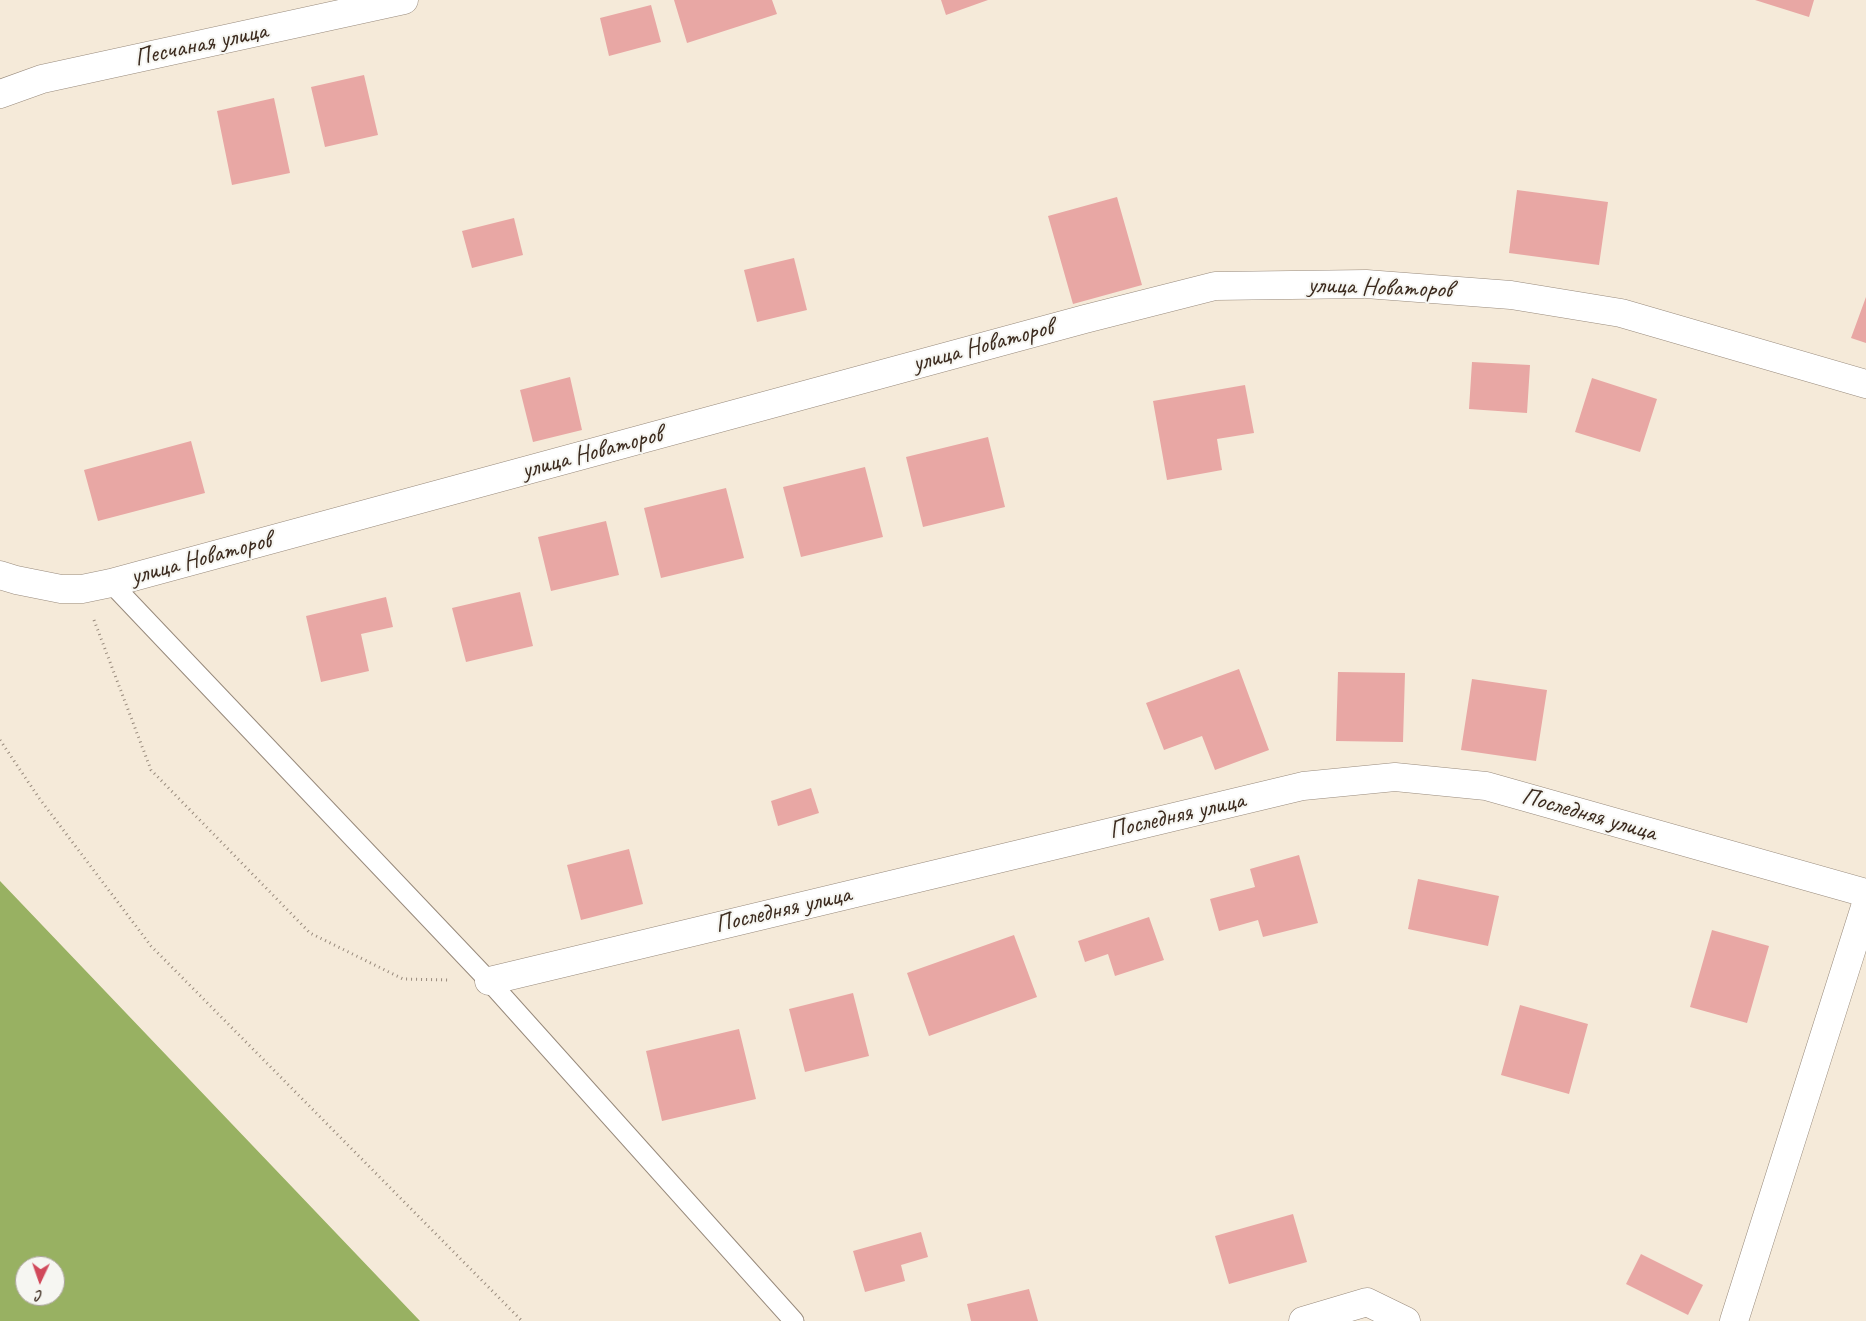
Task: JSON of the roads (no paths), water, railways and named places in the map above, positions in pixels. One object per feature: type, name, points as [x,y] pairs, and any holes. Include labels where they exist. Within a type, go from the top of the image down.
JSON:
[{"type":"street","name":"Песчаная улица","points":[[0,94],[42,79],[404,0]]},
{"type":"street","name":"улица Новаторов","points":[[0,575],[61,589],[82,589],[111,583],[1085,319],[1215,286],[1366,284],[1511,295],[1621,313],[1866,384]]},
{"type":"street","name":"Последняя улица","points":[[489,981],[1303,786],[1395,777],[1486,786],[1866,893]]},
{"type":"street","points":[[1734,1321],[1866,904]]},
{"type":"street","points":[[1303,1321],[1366,1302],[1406,1321]]},
{"type":"lane","points":[[111,583],[489,981],[794,1321]]}]
